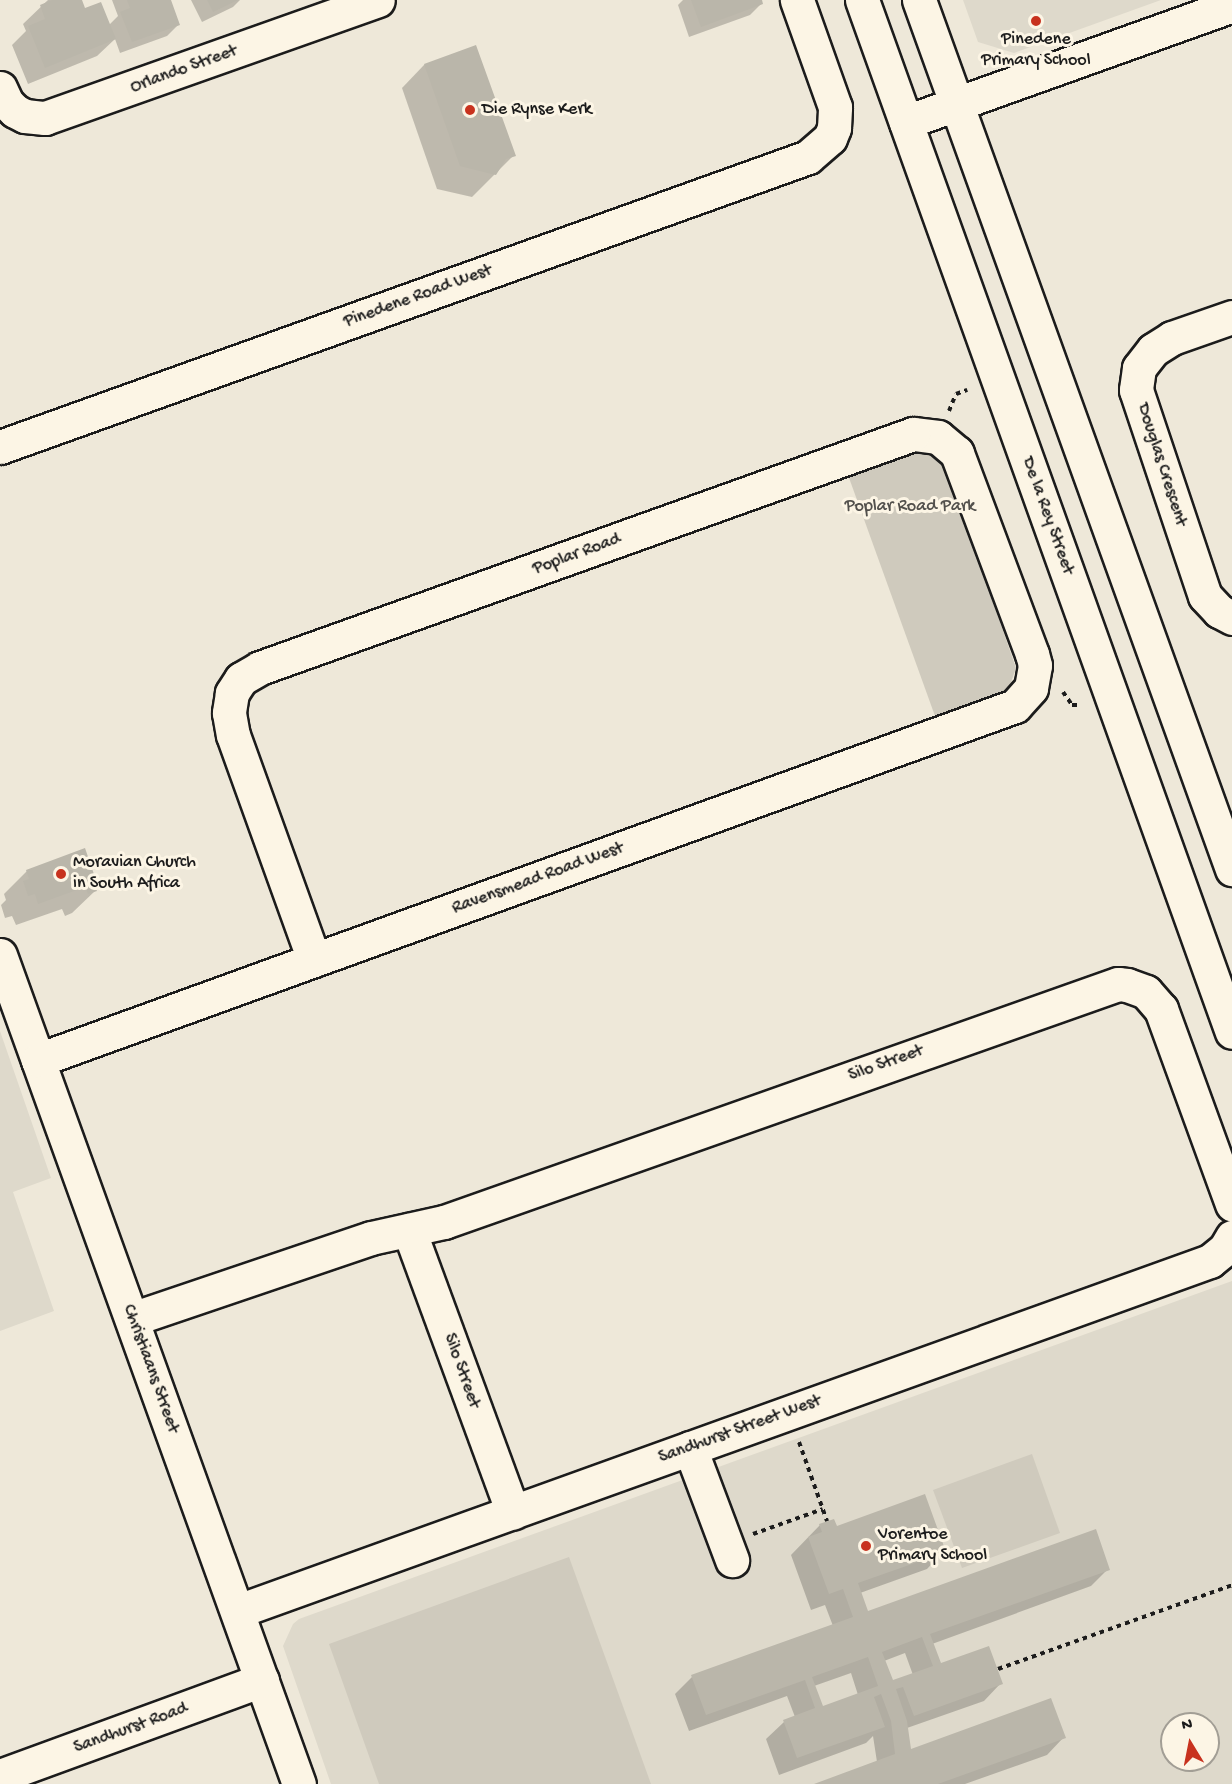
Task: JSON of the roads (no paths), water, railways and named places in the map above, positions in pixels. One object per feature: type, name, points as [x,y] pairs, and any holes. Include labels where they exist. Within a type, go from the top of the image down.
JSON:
[{"type":"street","name":"Orlando Street","points":[[0,88],[7,103],[15,111],[25,116],[45,118],[378,0]]},
{"type":"street","name":"Pinedene Road West","points":[[0,447],[808,158],[830,138],[836,118],[835,107],[797,0]]},
{"type":"street","name":"De la Rey Street","points":[[862,0],[1232,1032]]},
{"type":"street","points":[[919,0],[1232,868]]},
{"type":"street","points":[[906,122],[1232,5]]},
{"type":"street","name":"Douglas Crescent","points":[[1232,317],[1172,338],[1153,350],[1139,368],[1136,390],[1205,596],[1219,611],[1232,618]]},
{"type":"street","name":"Poplar Road","points":[[314,960],[233,735],[229,713],[232,693],[242,680],[260,668],[913,434],[938,437],[957,453],[1032,654],[1035,665],[1031,688]]},
{"type":"street","name":"Ravensmead Road West","points":[[38,1060],[1004,712],[1024,698],[1031,688]]},
{"type":"street","name":"Christiaans Street","points":[[0,955],[299,1784]]},
{"type":"street","name":"Silo Street","points":[[132,1319],[371,1238],[444,1222],[1118,984],[1146,992],[1161,1009],[1232,1204]]},
{"type":"street","name":"Silo Street","points":[[409,1230],[513,1512]]},
{"type":"street","name":"Sandhurst Street West","points":[[238,1611],[1210,1261],[1225,1249],[1232,1237]]},
{"type":"street","points":[[690,1448],[729,1552]]},
{"type":"street","name":"Sandhurst Road","points":[[0,1776],[262,1680]]},
{"type":"place","name":"Pinedene Primary School","points":[[1036,21]]},
{"type":"place","name":"Die Rynse Kerk","points":[[470,110]]},
{"type":"place","name":"Moravian Church in South Africa","points":[[61,874]]},
{"type":"place","name":"Vorentoe Primary School","points":[[866,1546]]},
{"type":"park label","name":"Poplar Road Park","points":[[910,507]]}]
